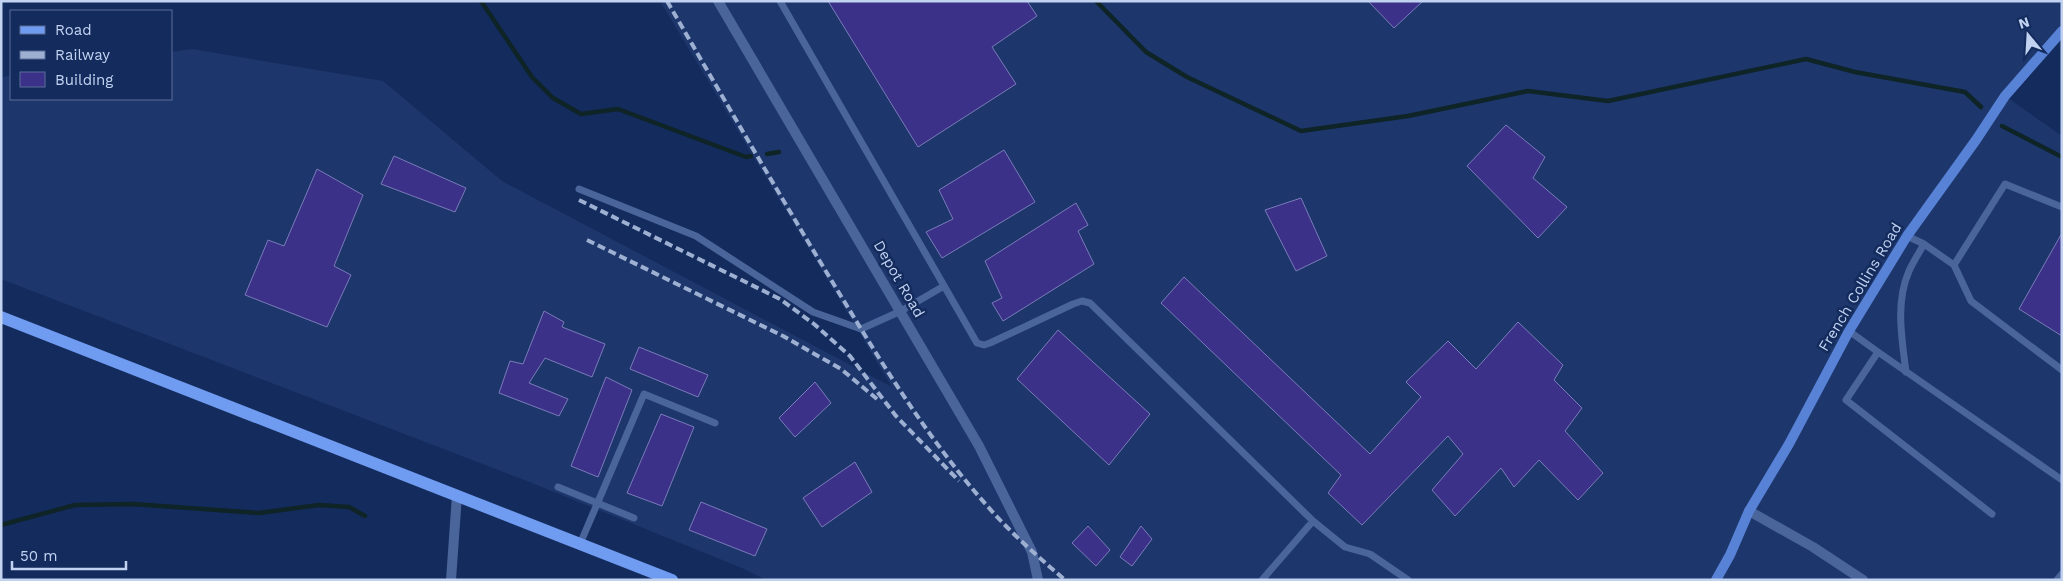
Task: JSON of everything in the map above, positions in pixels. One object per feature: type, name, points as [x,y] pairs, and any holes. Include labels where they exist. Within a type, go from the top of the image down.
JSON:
[{"type":"main road","points":[[1,317],[672,580]]},
{"type":"street","name":"Depot Road","points":[[718,1],[979,446],[1032,552],[1038,580]]},
{"type":"street","name":"French Collins Road","points":[[1716,580],[1730,555],[1749,511],[1789,444],[1849,331],[1907,236],[2005,96],[2062,31]]},
{"type":"street","points":[[451,580],[457,495]]},
{"type":"street","points":[[1749,511],[1813,547],[1863,580]]},
{"type":"lane","points":[[780,1],[977,343],[984,345],[1072,304],[1082,301],[1090,303],[1312,521],[1345,547],[1370,554],[1408,580]]},
{"type":"lane","points":[[1954,265],[2005,184],[2062,207]]},
{"type":"lane","points":[[579,189],[696,236],[813,312],[861,329],[901,311],[944,286]]},
{"type":"lane","points":[[1907,236],[1924,244],[1954,265],[1972,301],[2062,370]]},
{"type":"lane","points":[[1906,372],[1901,329],[1901,301],[1908,272],[1924,244]]},
{"type":"lane","points":[[1849,331],[2062,480]]},
{"type":"lane","points":[[1878,352],[1846,400],[1992,514]]},
{"type":"lane","points":[[580,544],[644,394],[715,423]]},
{"type":"lane","points":[[558,487],[634,518]]},
{"type":"lane","points":[[1262,580],[1312,521]]},
{"type":"lane","points":[[2057,580],[2062,574]]},
{"type":"shaded area","points":[[660,1],[2062,1],[2062,31],[2005,96],[2062,136],[2062,580],[766,580],[742,568],[527,481],[1,279],[1,77],[10,76],[10,100],[172,100],[172,52],[192,49],[383,81],[502,181],[892,387]]},
{"type":"building","points":[[828,1],[1027,1],[1037,16],[992,47],[1016,84],[918,147]]},
{"type":"building","points":[[1368,1],[1423,1],[1394,28]]},
{"type":"building","points":[[1506,125],[1545,157],[1533,178],[1567,207],[1538,238],[1467,166]]},
{"type":"building","points":[[1004,150],[1035,202],[942,258],[926,232],[953,219],[939,190]]},
{"type":"building","points":[[394,156],[466,188],[455,212],[381,184]]},
{"type":"building","points":[[317,169],[363,195],[334,266],[351,275],[327,327],[245,295],[268,240],[284,246]]},
{"type":"building","points":[[1301,198],[1327,256],[1296,271],[1265,210]]},
{"type":"building","points":[[1076,203],[1088,225],[1078,231],[1094,264],[1003,321],[992,303],[1002,298],[985,261]]},
{"type":"building","points":[[2062,233],[2062,336],[2019,309]]},
{"type":"building","points":[[1184,277],[1370,454],[1421,397],[1406,382],[1448,341],[1476,369],[1518,322],[1563,365],[1554,380],[1582,408],[1565,431],[1603,473],[1578,500],[1539,460],[1514,487],[1501,468],[1455,516],[1432,490],[1463,454],[1448,436],[1362,525],[1328,493],[1341,475],[1161,303]]},
{"type":"building","points":[[544,311],[564,322],[562,327],[605,344],[592,377],[545,358],[529,383],[568,399],[559,416],[499,393],[510,361],[523,364]]},
{"type":"building","points":[[1058,330],[1150,414],[1109,465],[1017,379]]},
{"type":"building","points":[[639,347],[708,375],[698,397],[630,369]]},
{"type":"building","points":[[606,377],[632,390],[598,477],[571,466]]},
{"type":"building","points":[[815,382],[831,403],[795,437],[779,418]]},
{"type":"building","points":[[661,414],[694,427],[662,506],[627,493]]},
{"type":"building","points":[[855,462],[872,492],[822,527],[803,498]]},
{"type":"building","points":[[701,502],[767,529],[755,556],[689,530]]},
{"type":"building","points":[[1088,526],[1110,550],[1096,566],[1072,543]]},
{"type":"building","points":[[1141,526],[1152,539],[1132,566],[1120,557]]},
{"type":"waterway","points":[[481,1],[532,77],[553,98],[581,114],[618,109],[746,157],[751,156]]},
{"type":"waterway","points":[[1096,1],[1146,52],[1187,77],[1301,131],[1408,116],[1528,91],[1608,101],[1806,59],[1855,72],[1965,92],[1981,107]]},
{"type":"waterway","points":[[2002,126],[2062,157]]},
{"type":"waterway","points":[[767,154],[779,152]]},
{"type":"waterway","points":[[1,525],[75,505],[133,504],[259,513],[319,505],[349,507],[365,516]]},
{"type":"railway","points":[[667,1],[809,243],[930,435],[1001,521],[1040,559],[1065,580]]},
{"type":"railway","points":[[579,200],[780,299],[814,324],[850,356],[896,416],[959,481]]},
{"type":"railway","points":[[587,240],[783,336],[841,369],[877,399]]}]
